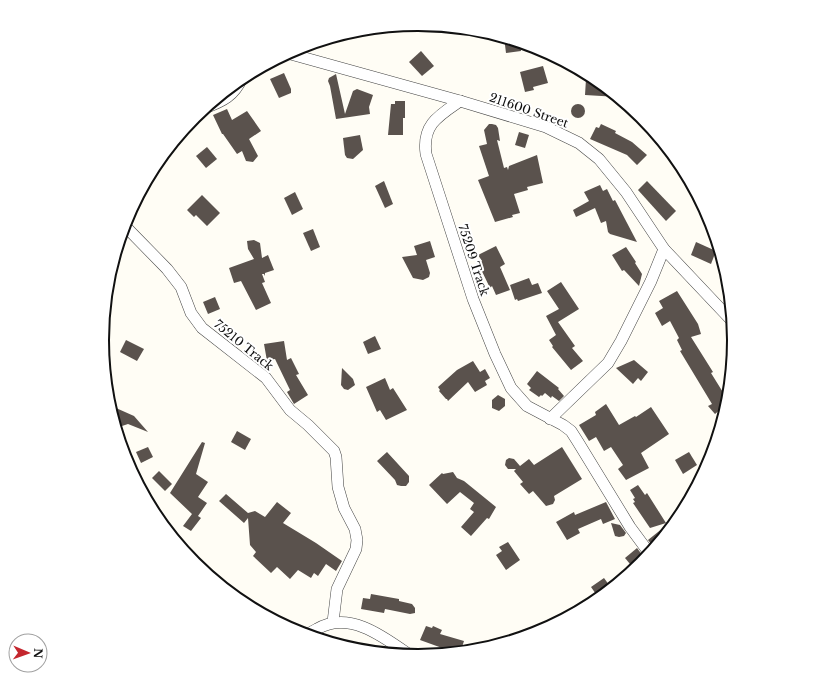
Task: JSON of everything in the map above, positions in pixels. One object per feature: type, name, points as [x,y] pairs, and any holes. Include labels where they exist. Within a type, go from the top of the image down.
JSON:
[{"type":"street","name":"211600 Street","points":[[296,57],[460,101],[546,127],[579,143],[599,159],[626,192],[664,249],[727,315]]},
{"type":"street","name":"75209 Track","points":[[460,101],[432,123],[428,130],[425,145],[426,154],[473,299],[495,354],[509,383],[518,397],[527,406],[563,425],[571,432],[630,527],[647,549]]},
{"type":"street","name":"75210 Track","points":[[129,231],[167,269],[181,287],[191,313],[202,328],[266,378],[290,410],[308,425],[334,451],[336,457],[338,487],[344,508],[354,529],[357,540],[356,549],[338,589],[333,622]]},
{"type":"street","points":[[550,419],[608,363],[652,281],[664,249]]},
{"type":"street","points":[[313,632],[325,624],[333,622],[353,623],[367,628],[401,649]]},
{"type":"building","points":[[505,44],[521,48],[521,51],[506,53]]},
{"type":"building","points":[[421,51],[434,66],[422,76],[409,62]]},
{"type":"building","points":[[543,66],[548,83],[533,87],[534,90],[525,92],[520,72]]},
{"type":"building","points":[[284,73],[291,89],[291,93],[279,98],[270,79]]},
{"type":"building","points":[[336,74],[345,114],[353,91],[357,89],[373,95],[369,107],[370,114],[336,119],[328,81],[329,78]]},
{"type":"building","points":[[586,80],[609,96],[585,95]]},
{"type":"building","points":[[395,101],[405,101],[403,135],[388,135],[391,104],[395,104]]},
{"type":"building","points":[[575,104],[581,104],[585,108],[585,114],[581,118],[575,118],[571,114],[571,108]]},
{"type":"building","points":[[227,109],[232,120],[247,111],[261,131],[249,139],[258,156],[253,162],[246,161],[242,151],[237,154],[222,134],[213,115]]},
{"type":"building","points":[[489,124],[496,125],[498,128],[500,141],[497,140],[504,168],[507,167],[508,170],[509,166],[537,155],[543,183],[527,187],[528,190],[514,194],[520,213],[512,215],[513,217],[495,222],[478,180],[489,176],[479,146],[487,144],[484,130]]},
{"type":"building","points":[[601,124],[616,131],[615,133],[632,142],[647,155],[637,165],[627,155],[590,139],[596,127],[599,128]]},
{"type":"building","points":[[519,132],[529,135],[525,148],[515,145]]},
{"type":"building","points":[[360,135],[363,150],[353,159],[347,158],[345,155],[343,138]]},
{"type":"building","points":[[207,147],[217,159],[206,168],[196,156]]},
{"type":"building","points":[[384,181],[393,204],[385,208],[375,186]]},
{"type":"building","points":[[647,181],[676,211],[666,221],[638,190]]},
{"type":"building","points":[[600,185],[603,191],[607,189],[613,201],[615,200],[637,242],[610,234],[608,232],[606,221],[601,223],[595,208],[576,217],[573,210],[589,201],[584,192]]},
{"type":"building","points":[[295,192],[303,209],[292,215],[284,198]]},
{"type":"building","points":[[202,195],[220,213],[207,226],[196,215],[194,217],[187,210]]},
{"type":"building","points":[[313,229],[320,247],[311,251],[303,233]]},
{"type":"building","points":[[254,240],[260,243],[262,258],[268,255],[274,270],[265,273],[265,276],[262,274],[265,282],[262,283],[271,303],[256,310],[241,281],[234,283],[229,268],[254,259],[248,249],[247,241]]},
{"type":"building","points":[[430,241],[435,257],[426,260],[430,273],[429,277],[423,280],[413,278],[402,257],[417,255],[414,246]]},
{"type":"building","points":[[696,242],[714,250],[715,253],[711,264],[691,255]]},
{"type":"building","points":[[496,246],[505,264],[500,267],[510,290],[496,295],[492,286],[490,288],[478,263],[482,261],[478,255]]},
{"type":"building","points":[[626,247],[642,274],[639,286],[624,270],[622,271],[612,255]]},
{"type":"building","points":[[529,278],[532,285],[538,283],[542,293],[518,301],[517,299],[515,300],[510,285]]},
{"type":"building","points":[[561,282],[579,309],[558,322],[575,346],[572,348],[583,361],[571,370],[552,347],[553,346],[549,340],[556,335],[546,316],[559,309],[547,291]]},
{"type":"building","points":[[677,291],[698,324],[701,334],[691,337],[713,372],[711,373],[723,393],[720,410],[715,414],[708,406],[712,404],[680,351],[682,350],[677,340],[679,338],[670,321],[662,326],[655,313],[663,308],[659,301]]},
{"type":"building","points":[[215,297],[220,309],[208,314],[203,302]]},
{"type":"building","points":[[375,336],[381,349],[368,354],[363,342]]},
{"type":"building","points":[[126,340],[144,349],[137,361],[120,352]]},
{"type":"building","points":[[284,341],[287,360],[291,358],[299,374],[296,375],[308,395],[294,404],[287,392],[290,390],[275,359],[267,361],[264,344]]},
{"type":"building","points":[[634,360],[648,372],[641,381],[638,378],[633,384],[616,368]]},
{"type":"building","points":[[473,361],[480,372],[485,369],[490,378],[485,381],[487,385],[475,392],[468,382],[448,401],[439,391],[440,390],[438,387],[457,370]]},
{"type":"building","points":[[342,368],[353,379],[355,385],[348,390],[344,389],[341,385]]},
{"type":"building","points":[[537,371],[559,388],[558,389],[564,396],[559,401],[552,396],[551,398],[545,393],[539,397],[529,390],[531,388],[527,384]]},
{"type":"building","points":[[385,378],[390,390],[393,388],[407,410],[386,420],[380,410],[377,412],[366,387]]},
{"type":"building","points":[[498,395],[505,399],[505,406],[499,411],[492,408],[492,400]]},
{"type":"building","points":[[606,404],[619,425],[635,416],[636,417],[651,407],[669,434],[641,453],[649,468],[626,480],[618,469],[623,465],[611,447],[604,451],[596,437],[589,441],[579,425],[596,415],[595,412]]},
{"type":"building","points":[[117,408],[134,416],[148,432],[128,424],[122,426]]},
{"type":"building","points":[[237,431],[251,439],[245,450],[231,442]]},
{"type":"building","points":[[202,442],[205,443],[196,474],[208,482],[198,497],[207,503],[198,516],[201,518],[191,531],[183,526],[192,514],[170,493]]},
{"type":"building","points":[[148,447],[153,457],[141,463],[136,452]]},
{"type":"building","points":[[562,447],[582,479],[554,496],[555,500],[553,504],[546,506],[533,491],[529,494],[520,484],[523,482],[514,471],[516,469],[508,469],[505,465],[506,460],[509,458],[514,459],[520,466],[529,459],[534,465]]},
{"type":"building","points":[[387,452],[409,476],[409,482],[406,486],[397,485],[395,480],[377,461]]},
{"type":"building","points":[[689,452],[697,465],[683,474],[675,460]]},
{"type":"building","points":[[159,471],[172,484],[165,491],[152,478]]},
{"type":"building","points":[[453,472],[457,478],[464,481],[496,507],[489,519],[487,518],[471,536],[461,527],[474,512],[470,509],[474,503],[460,492],[447,504],[429,485],[442,473]]},
{"type":"building","points":[[638,485],[645,495],[647,493],[666,523],[650,528],[633,503],[635,502],[633,499],[635,498],[630,490]]},
{"type":"building","points":[[226,494],[248,513],[255,511],[265,517],[277,502],[291,513],[283,523],[342,561],[336,571],[326,564],[318,576],[314,573],[311,578],[298,570],[290,579],[277,567],[271,573],[253,556],[256,552],[250,545],[248,518],[244,523],[219,501]]},
{"type":"building","points":[[606,502],[615,519],[603,524],[601,519],[578,529],[580,533],[567,540],[556,522],[574,512],[575,515]]},
{"type":"building","points":[[611,523],[620,525],[626,533],[624,536],[615,536]]},
{"type":"building","points":[[667,525],[651,544],[648,540]]},
{"type":"building","points":[[508,542],[520,560],[506,570],[496,555],[502,551],[499,547]]},
{"type":"building","points":[[637,548],[642,554],[631,565],[625,558]]},
{"type":"building","points":[[604,578],[609,585],[596,594],[591,587]]},
{"type":"building","points":[[371,594],[399,599],[399,601],[412,604],[415,608],[415,613],[410,614],[385,609],[384,613],[361,609],[363,598],[370,599]]},
{"type":"building","points":[[426,626],[432,628],[433,626],[442,630],[440,634],[464,641],[462,647],[444,649],[420,640]]}]
